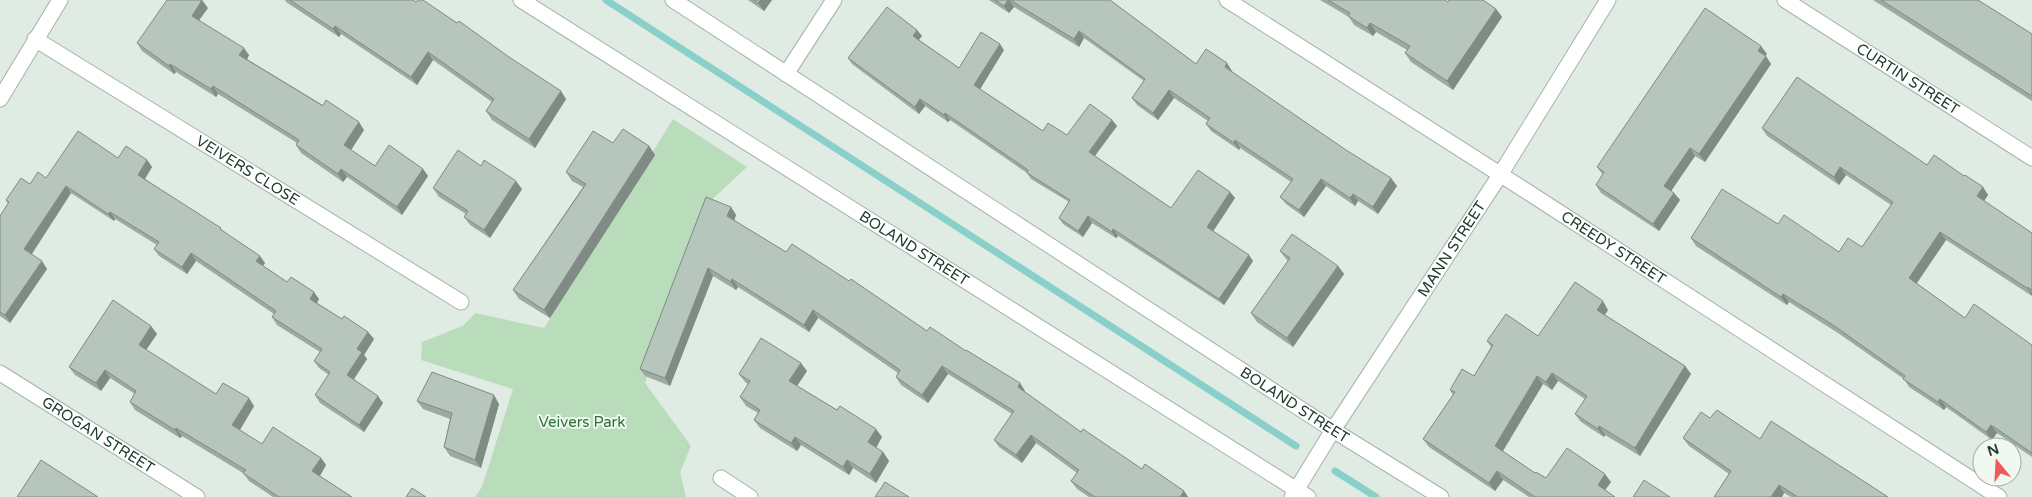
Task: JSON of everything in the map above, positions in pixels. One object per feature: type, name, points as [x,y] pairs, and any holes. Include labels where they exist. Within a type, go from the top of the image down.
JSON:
[{"type":"street","points":[[0,99],[60,0]]},
{"type":"street","name":"BOLAND STREET","points":[[521,0],[1299,495]]},
{"type":"street","name":"BOLAND STREET","points":[[673,0],[1333,430],[1441,497]]},
{"type":"street","points":[[786,74],[834,0]]},
{"type":"street","name":"CREEDY STREET","points":[[1227,0],[1999,497]]},
{"type":"street","name":"MANN STREET","points":[[1299,495],[1333,430],[1500,174],[1608,0]]},
{"type":"street","name":"CURTIN STREET","points":[[1785,0],[2032,158]]},
{"type":"street","name":"VEIVERS CLOSE","points":[[35,39],[461,302]]},
{"type":"street","name":"GROGAN STREET","points":[[0,374],[197,497]]},
{"type":"street","points":[[720,478],[750,497]]},
{"type":"green space","name":"Veivers Park","points":[[673,119],[747,167],[706,205],[645,383],[691,446],[680,472],[686,497],[475,497],[482,487],[513,389],[421,360],[422,342],[463,326],[475,313],[544,328]]},
{"type":"building","points":[[167,0],[202,0],[192,16],[244,48],[239,55],[323,106],[326,100],[359,122],[344,145],[375,166],[389,145],[423,169],[397,207],[341,169],[338,174],[296,145],[299,140],[213,86],[211,89],[170,64],[169,66],[137,43]]},
{"type":"building","points":[[290,0],[413,0],[416,2],[423,0],[457,23],[459,21],[561,91],[529,139],[486,111],[494,99],[428,52],[411,77],[335,26],[333,29]]},
{"type":"building","points":[[995,0],[1008,0],[1004,6]]},
{"type":"building","points":[[1010,0],[1110,0],[1196,64],[1206,49],[1227,63],[1225,67],[1346,150],[1391,178],[1373,207],[1353,194],[1350,198],[1321,179],[1299,210],[1280,197],[1293,179],[1235,140],[1234,143],[1206,124],[1210,118],[1169,90],[1153,113],[1132,98],[1145,79],[1079,31],[1074,39]]},
{"type":"building","points":[[1328,0],[1445,0],[1448,2],[1449,0],[1483,0],[1496,9],[1447,81],[1405,53],[1410,46],[1370,23],[1367,28],[1348,16],[1350,13]]},
{"type":"building","points":[[1881,0],[1978,0],[2032,34],[2032,96]]},
{"type":"building","points":[[887,7],[917,30],[913,36],[959,68],[981,32],[1000,44],[974,85],[1043,131],[1048,123],[1067,135],[1090,104],[1112,120],[1089,152],[1171,208],[1198,170],[1230,192],[1207,227],[1249,255],[1219,299],[1113,229],[1112,232],[1088,216],[1078,231],[1059,218],[1070,200],[1027,173],[1028,170],[945,113],[944,115],[920,99],[915,107],[848,58]]},
{"type":"building","points":[[1705,8],[1761,46],[1758,51],[1766,56],[1699,154],[1690,148],[1664,186],[1674,193],[1653,224],[1596,185],[1604,172],[1597,167]]},
{"type":"building","points":[[1797,77],[1927,165],[1934,155],[1965,175],[1983,187],[1977,196],[2032,233],[2032,290],[1940,232],[1909,278],[1965,318],[1974,304],[2032,345],[2032,453],[2022,446],[2022,437],[2009,437],[1991,425],[1986,432],[1940,399],[1938,402],[1903,379],[1905,376],[1833,325],[1783,294],[1781,297],[1691,238],[1722,189],[1778,224],[1784,215],[1839,252],[1848,238],[1862,247],[1893,202],[1840,167],[1834,177],[1762,128]]},
{"type":"building","points":[[623,129],[649,146],[544,310],[513,290],[586,184],[566,172],[593,131],[613,143]]},
{"type":"building","points":[[78,131],[118,158],[126,146],[147,160],[138,175],[221,228],[260,256],[256,261],[287,282],[291,277],[314,292],[310,299],[342,319],[344,316],[368,332],[357,349],[362,352],[347,375],[378,396],[359,425],[315,395],[330,372],[314,361],[322,349],[272,317],[276,311],[191,253],[182,267],[154,249],[159,242],[110,212],[108,214],[66,186],[24,249],[42,261],[5,315],[0,312],[0,216],[9,202],[6,200],[21,178],[30,184],[38,172],[46,178]]},
{"type":"building","points":[[458,150],[481,166],[484,160],[516,181],[484,230],[464,217],[468,211],[433,188]]},
{"type":"building","points":[[706,197],[731,207],[727,216],[786,252],[792,244],[849,281],[851,279],[927,331],[930,327],[1020,383],[1018,387],[1081,432],[1083,429],[1142,469],[1145,464],[1184,491],[1180,497],[1095,497],[1071,481],[1079,470],[1031,435],[1016,455],[994,440],[1014,411],[942,366],[922,395],[896,377],[900,370],[813,310],[804,325],[732,279],[731,282],[708,268],[665,378],[640,369]]},
{"type":"building","points":[[1292,234],[1338,266],[1287,338],[1251,313],[1290,258],[1280,251]]},
{"type":"building","points":[[1575,282],[1603,301],[1597,310],[1685,366],[1635,448],[1599,426],[1598,429],[1575,414],[1587,396],[1552,373],[1546,382],[1537,376],[1495,446],[1535,473],[1546,478],[1567,448],[1605,474],[1598,485],[1615,497],[1535,497],[1497,471],[1489,483],[1423,439],[1455,392],[1450,390],[1462,369],[1474,376],[1493,345],[1487,341],[1506,314],[1538,336]]},
{"type":"building","points":[[113,300],[151,326],[139,345],[216,394],[223,383],[249,398],[232,425],[262,444],[273,427],[321,458],[312,471],[352,497],[279,497],[243,473],[246,470],[130,402],[136,391],[105,370],[96,383],[69,367]]},
{"type":"building","points":[[761,338],[801,363],[789,381],[837,410],[840,406],[876,429],[868,442],[883,452],[870,474],[847,460],[843,467],[795,437],[791,443],[754,420],[760,410],[740,397],[750,381],[739,374]]},
{"type":"building","points":[[432,372],[494,395],[475,460],[444,447],[452,413],[417,401]]},
{"type":"building","points":[[1717,410],[1760,439],[1771,421],[1888,497],[1798,497],[1779,485],[1771,497],[1714,497],[1731,471],[1683,438],[1701,412],[1710,418]]},
{"type":"building","points":[[41,460],[98,497],[17,497]]},
{"type":"building","points":[[1644,480],[1670,497],[1633,497]]},
{"type":"building","points":[[885,482],[909,497],[875,497]]},
{"type":"building","points":[[412,488],[426,497],[406,497]]},
{"type":"waterway","points":[[606,0],[1296,446]]},
{"type":"waterway","points":[[1335,471],[1376,497]]}]
